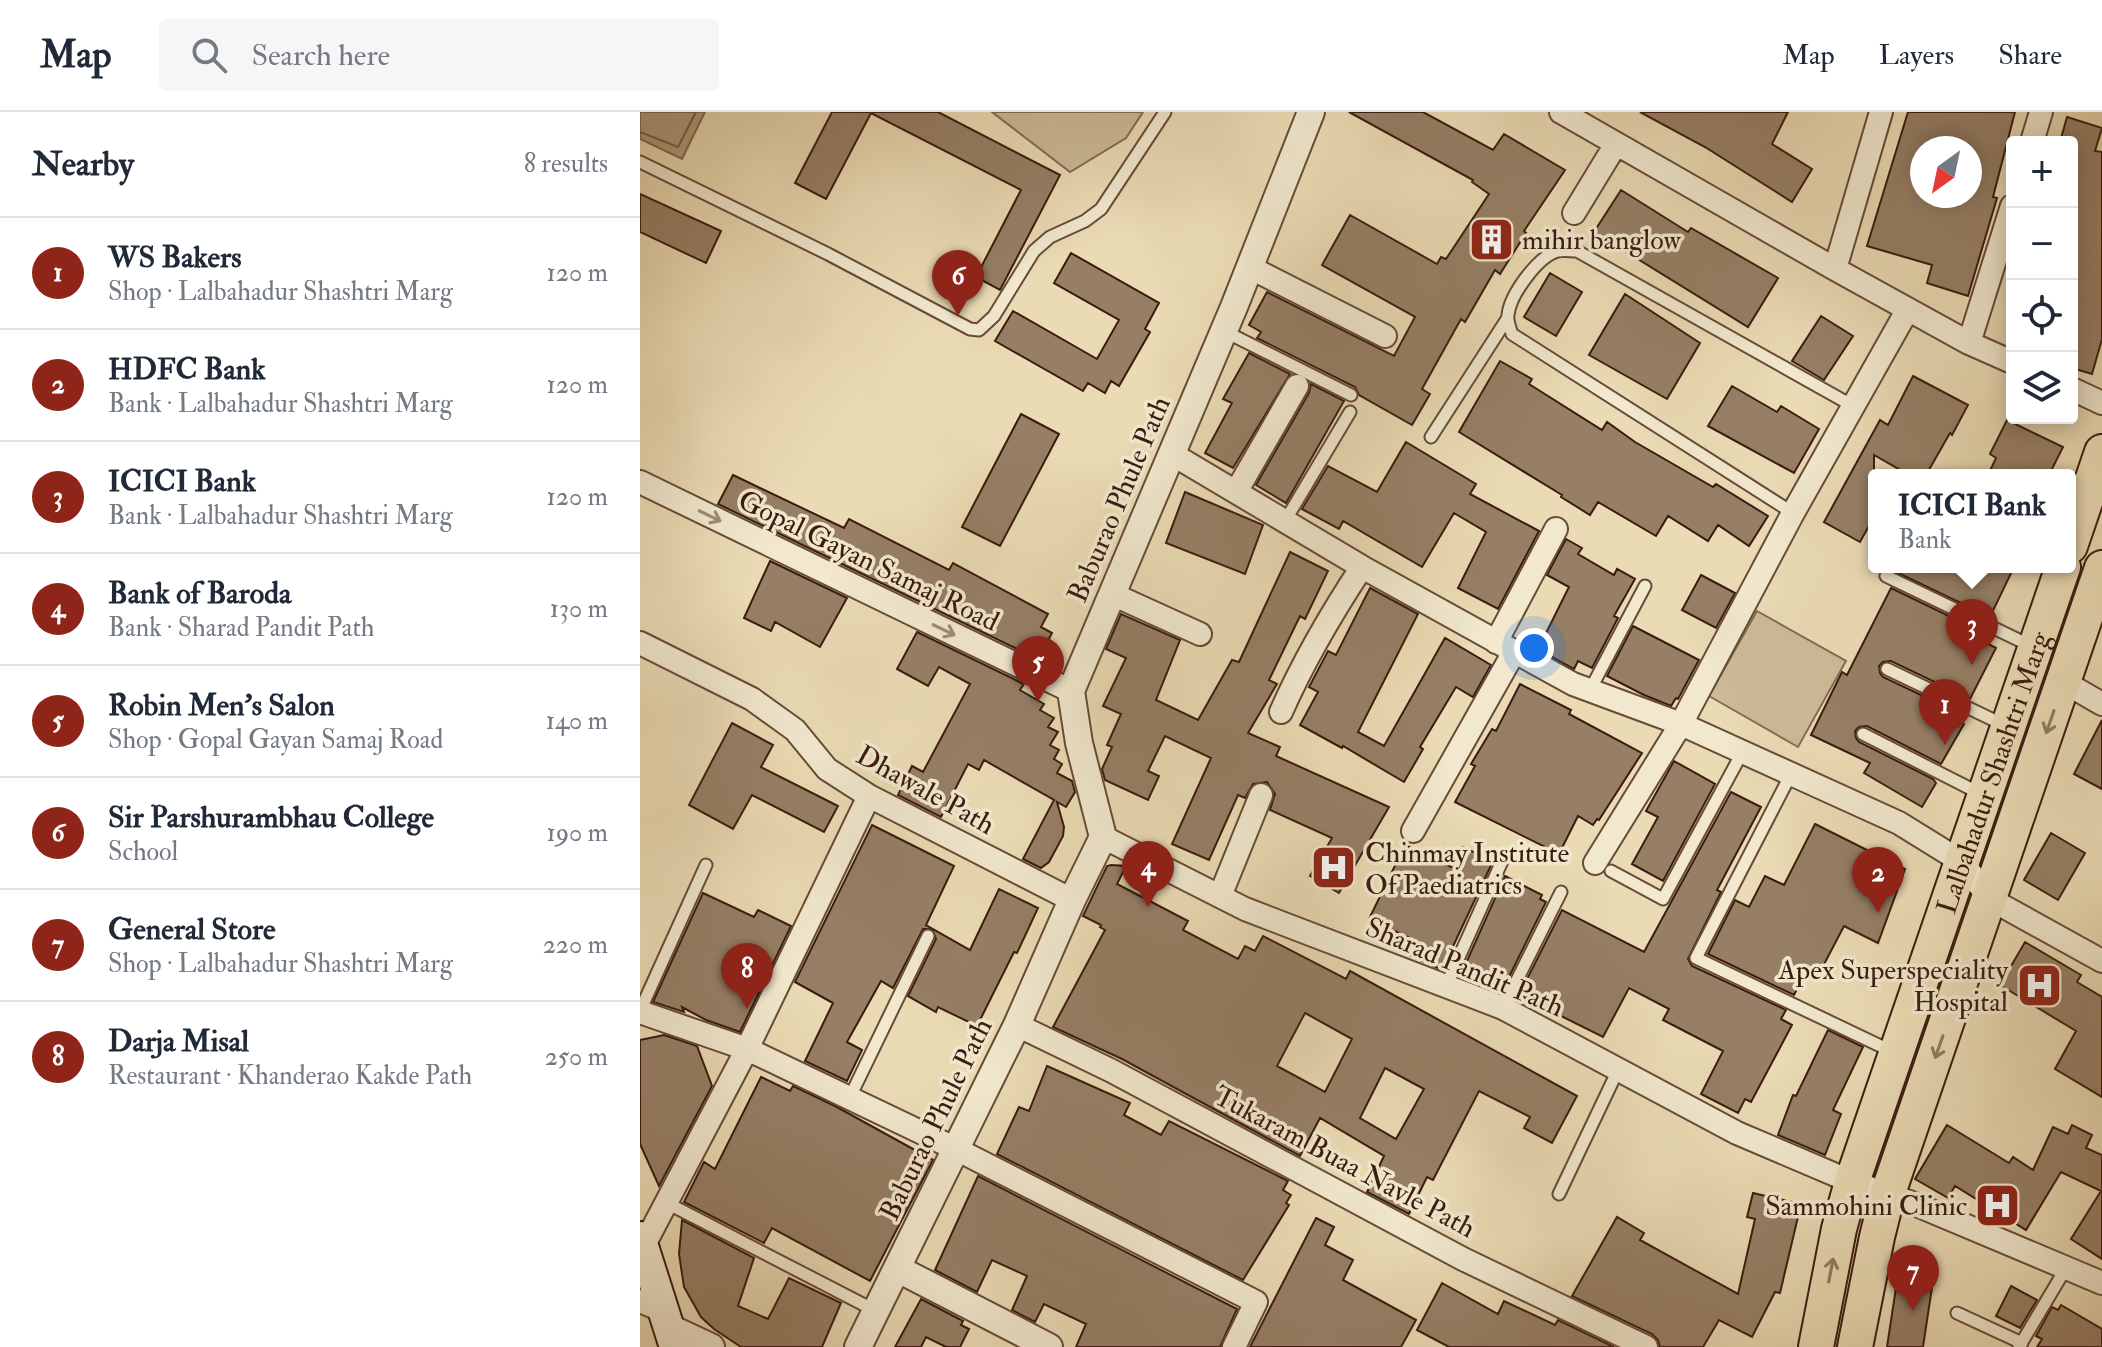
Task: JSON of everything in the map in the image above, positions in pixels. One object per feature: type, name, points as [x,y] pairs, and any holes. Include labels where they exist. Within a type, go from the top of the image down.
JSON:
[{"type":"main road","points":[[2076,528],[2102,452]]},
{"type":"main road","name":"Lalbahadur Shashtri Marg","points":[[1816,1347],[1839,1229],[1852,1182],[2061,573]]},
{"type":"main road","name":"Lalbahadur Shashtri Marg","points":[[1855,1347],[1888,1193],[2101,578]]},
{"type":"main road","points":[[642,1242],[662,1321]]},
{"type":"street","name":"Baburao Phule Path","points":[[1071,691],[1224,331],[1311,112]]},
{"type":"street","points":[[1561,112],[1835,269],[1969,343],[2006,359]]},
{"type":"street","points":[[1835,269],[1881,112]]},
{"type":"street","points":[[2034,136],[2041,112]]},
{"type":"street","points":[[1574,213],[1616,144]]},
{"type":"street","points":[[1969,343],[2011,208]]},
{"type":"street","points":[[1249,267],[1385,336]]},
{"type":"street","points":[[1603,867],[1793,513],[1908,309]]},
{"type":"street","points":[[1236,492],[1297,386]]},
{"type":"street","points":[[2078,392],[2102,403]]},
{"type":"street","points":[[1172,454],[1362,567],[1505,647],[1590,690],[1681,724],[1899,823],[1962,862],[1990,899],[2102,961]]},
{"type":"street","name":"Gopal Gayan Samaj Road","points":[[640,482],[1071,691]]},
{"type":"street","points":[[1413,831],[1505,647],[1556,529]]},
{"type":"street","points":[[1281,712],[1311,648],[1362,567]]},
{"type":"street","points":[[1112,594],[1200,634]]},
{"type":"street","name":"Dhawale Path","points":[[640,643],[752,699],[795,730],[827,769],[869,796],[1072,900]]},
{"type":"street","points":[[2064,682],[2102,704]]},
{"type":"street","points":[[1071,691],[1079,743],[1103,837]]},
{"type":"street","points":[[1220,896],[1261,795]]},
{"type":"street","points":[[642,1242],[667,1203],[747,1049],[869,796]]},
{"type":"street","name":"Baburao Phule Path","points":[[858,1347],[1017,1025],[1103,837]]},
{"type":"street","name":"Sharad Pandit Path","points":[[1103,837],[1245,909],[1503,1008],[1737,1133],[2102,1283]]},
{"type":"street","points":[[640,1012],[747,1049],[956,1149],[1256,1302],[1234,1347]]},
{"type":"street","name":"Tukaram Buaa Navle Path","points":[[1017,1025],[1112,1071],[1463,1259],[1646,1347]]},
{"type":"street","points":[[898,1269],[1049,1347]]},
{"type":"street","points":[[662,1321],[711,1347]]},
{"type":"lane","points":[[640,162],[828,254],[970,329],[979,330],[994,316],[1034,251],[1050,237],[1085,221],[1101,209],[1165,112]]},
{"type":"lane","points":[[1431,437],[1507,319],[1511,303],[1530,273],[1557,251],[1577,251],[1853,406]]},
{"type":"lane","points":[[1507,319],[1512,334],[1528,345],[1793,513]]},
{"type":"lane","points":[[1224,331],[1351,395]]},
{"type":"lane","points":[[1285,521],[1350,412]]},
{"type":"lane","points":[[1886,576],[2035,648]]},
{"type":"lane","points":[[1590,690],[1645,586]]},
{"type":"lane","points":[[1887,669],[2008,727]]},
{"type":"lane","points":[[1863,734],[1985,796]]},
{"type":"lane","points":[[1603,867],[1663,899],[1743,751]]},
{"type":"lane","points":[[1791,774],[1696,958],[1896,1053]]},
{"type":"lane","points":[[1446,986],[1503,859]]},
{"type":"lane","points":[[640,1012],[706,865]]},
{"type":"lane","points":[[1503,1008],[1561,892]]},
{"type":"lane","points":[[849,1099],[928,936]]},
{"type":"lane","points":[[1559,1194],[1618,1070]]},
{"type":"lane","points":[[667,1203],[876,1311]]},
{"type":"lane","points":[[1957,1313],[2020,1345],[2066,1268]]},
{"type":"shaded area","points":[[992,112],[1143,112],[1126,138],[1070,172]]},
{"type":"shaded area","points":[[1757,611],[1846,661],[1798,747],[1709,696]]},
{"type":"water","points":[[640,112],[705,112],[682,159],[640,139]]},
{"type":"building","points":[[832,112],[938,112],[1060,175],[1000,290],[976,277],[1021,190],[871,113],[826,199],[795,183]]},
{"type":"building","points":[[1349,112],[1423,112],[1493,150],[1504,134],[1565,170],[1524,231],[1526,233],[1500,274],[1495,270],[1465,322],[1461,319],[1422,389],[1430,394],[1412,425],[1359,395],[1355,387],[1257,338],[1261,332],[1249,325],[1267,292],[1394,356],[1415,317],[1322,265],[1350,215],[1437,264],[1441,257],[1446,259],[1489,194],[1473,180]]},
{"type":"building","points":[[1640,112],[1788,112],[1772,144],[1812,169],[1792,202],[1705,147]]},
{"type":"building","points":[[1908,112],[2015,112],[2009,136],[2006,136],[1993,197],[1997,198],[1968,296],[1927,283],[1932,265],[1867,246]]},
{"type":"building","points":[[2067,117],[2102,128],[2095,151],[2102,152],[2102,339],[2092,374],[2078,370],[2078,136],[2062,136]]},
{"type":"building","points":[[1621,190],[1688,232],[1691,228],[1778,278],[1748,327],[1594,232]]},
{"type":"building","points":[[640,194],[721,231],[706,263],[640,232]]},
{"type":"building","points":[[1071,253],[1159,303],[1145,329],[1150,332],[1119,386],[1111,381],[1105,393],[1088,383],[1083,391],[995,341],[1013,311],[1097,359],[1119,320],[1054,283]]},
{"type":"building","points":[[1550,273],[1582,292],[1556,336],[1524,317]]},
{"type":"building","points":[[1625,294],[1700,343],[1667,399],[1589,355]]},
{"type":"building","points":[[1821,316],[1853,336],[1824,380],[1792,361]]},
{"type":"building","points":[[1249,353],[1290,374],[1233,468],[1205,453],[1232,403],[1223,399]]},
{"type":"building","points":[[1500,361],[1532,379],[1529,384],[1602,430],[1607,422],[1635,442],[1713,487],[1716,484],[1768,516],[1749,546],[1718,525],[1708,541],[1668,516],[1656,536],[1598,502],[1590,515],[1459,432]]},
{"type":"building","points":[[1913,376],[1968,405],[1929,469],[1898,469],[1874,455],[1874,469],[1868,469],[1868,528],[1860,542],[1824,522],[1880,420],[1888,425]]},
{"type":"building","points":[[1311,384],[1344,401],[1286,503],[1256,485],[1309,393]]},
{"type":"building","points":[[1732,386],[1777,412],[1781,406],[1819,429],[1794,473],[1708,426]]},
{"type":"building","points":[[1021,414],[1059,434],[1000,546],[962,527]]},
{"type":"building","points":[[2006,422],[2063,447],[2052,469],[1991,469],[1996,458],[1990,454]]},
{"type":"building","points":[[1406,442],[1476,484],[1470,494],[1539,531],[1498,609],[1458,588],[1486,532],[1454,513],[1422,567],[1343,521],[1339,529],[1302,509],[1328,466],[1377,492]]},
{"type":"building","points":[[733,475],[844,528],[849,519],[949,570],[953,563],[1048,614],[1041,627],[1052,633],[1038,659],[718,504]]},
{"type":"building","points":[[1185,492],[1263,525],[1245,574],[1166,543]]},
{"type":"building","points":[[1566,539],[1582,548],[1578,554],[1614,575],[1617,569],[1635,579],[1614,616],[1618,618],[1592,668],[1578,661],[1574,669],[1538,649],[1569,587],[1547,575]]},
{"type":"building","points":[[1290,552],[1328,571],[1305,619],[1300,616],[1269,680],[1277,684],[1248,733],[1280,747],[1276,756],[1389,807],[1339,893],[1310,876],[1332,838],[1270,810],[1275,794],[1267,782],[1253,784],[1245,798],[1238,795],[1209,860],[1172,844],[1211,758],[1165,736],[1148,771],[1159,776],[1148,800],[1105,780],[1102,769],[1112,747],[1107,745],[1121,714],[1103,706],[1126,658],[1106,649],[1121,614],[1180,640],[1156,700],[1198,720],[1232,660],[1239,662]]},
{"type":"building","points":[[770,561],[847,598],[820,647],[775,622],[771,631],[744,618]]},
{"type":"building","points":[[1898,573],[2011,573],[1990,617]]},
{"type":"building","points":[[1701,575],[1735,593],[1716,628],[1682,610]]},
{"type":"building","points":[[1370,588],[1418,614],[1358,732],[1384,746],[1445,638],[1491,665],[1473,697],[1456,687],[1420,747],[1423,749],[1404,782],[1300,725],[1318,692],[1309,687],[1328,651],[1336,655]]},
{"type":"building","points":[[1891,588],[1982,632],[1979,639],[1996,648],[1970,699],[1891,661],[1879,666],[1883,677],[1963,715],[1959,722],[1964,724],[1941,764],[1867,726],[1855,731],[1859,742],[1933,779],[1936,783],[1922,807],[1864,773],[1870,763],[1811,735],[1842,672],[1847,675]]},
{"type":"building","points":[[1633,626],[1699,660],[1671,706],[1607,676]]},
{"type":"building","points":[[917,632],[1024,684],[1020,690],[1044,704],[1040,710],[1054,718],[1048,727],[1058,732],[1050,745],[1059,750],[1054,759],[1062,764],[1057,773],[1072,781],[1075,792],[1066,807],[1057,802],[1064,827],[1063,836],[1049,862],[1041,868],[1023,859],[1054,800],[984,760],[979,770],[968,764],[941,817],[898,795],[912,766],[923,772],[970,684],[939,667],[928,686],[897,669]]},
{"type":"building","points":[[1520,684],[1571,710],[1569,714],[1642,753],[1599,820],[1593,825],[1578,816],[1559,854],[1455,802],[1475,766],[1471,764],[1492,729],[1496,731]]},
{"type":"building","points":[[2102,720],[2102,789],[2074,774]]},
{"type":"building","points":[[732,723],[773,745],[761,767],[838,806],[824,832],[752,795],[733,829],[689,805]]},
{"type":"building","points":[[1674,761],[1715,784],[1663,881],[1632,864],[1658,817],[1646,811]]},
{"type":"building","points":[[1731,792],[1761,807],[1717,890],[1721,892],[1688,959],[1692,966],[1786,1010],[1781,1019],[1792,1025],[1751,1102],[1745,1099],[1738,1113],[1701,1094],[1723,1051],[1663,1020],[1669,1009],[1629,988],[1603,1037],[1519,995],[1562,910],[1644,952]]},
{"type":"building","points":[[1815,824],[1905,869],[1878,943],[1844,926],[1819,974],[1808,968],[1794,995],[1708,954],[1735,900],[1749,907],[1765,876],[1784,885]]},
{"type":"building","points":[[872,825],[954,866],[926,925],[970,950],[999,889],[1038,908],[977,1026],[938,1007],[936,1012],[908,996],[936,939],[932,929],[923,929],[893,988],[881,981],[847,1042],[862,1050],[847,1081],[805,1061],[833,1003],[795,982]]},
{"type":"building","points":[[2051,833],[2085,853],[2058,900],[2024,880]]},
{"type":"building","points":[[1405,845],[1453,868],[1463,847],[1493,861],[1442,970],[1411,956],[1418,942],[1369,919]]},
{"type":"building","points":[[1107,866],[1126,866],[1117,884],[1188,921],[1183,930],[1238,959],[1245,946],[1255,951],[1263,936],[1346,979],[1350,971],[1577,1096],[1552,1143],[1524,1128],[1530,1117],[1479,1091],[1433,1180],[1427,1177],[1409,1214],[1367,1192],[1384,1156],[1320,1118],[1300,1156],[1122,1059],[1053,1027],[1105,930],[1083,916]],"holes":[[[1305,1013],[1352,1039],[1325,1092],[1277,1066]],[[1385,1068],[1424,1089],[1396,1139],[1360,1118]]]},
{"type":"building","points":[[1505,876],[1542,895],[1540,899],[1546,902],[1504,987],[1496,982],[1493,989],[1462,972]]},
{"type":"building","points":[[703,893],[754,917],[758,910],[791,926],[740,1032],[706,1020],[682,1007],[684,1012],[653,1002]]},
{"type":"building","points":[[2025,942],[2081,975],[2077,982],[2102,997],[2102,1097],[2055,1069],[2076,1031],[2000,985]]},
{"type":"building","points":[[1828,1030],[1863,1047],[1833,1110],[1841,1114],[1825,1155],[1778,1135],[1793,1095],[1796,1096]]},
{"type":"building","points":[[664,1035],[697,1046],[712,1086],[659,1186],[640,1144],[640,1040]]},
{"type":"building","points":[[1047,1066],[1130,1103],[1124,1115],[1161,1135],[1169,1121],[1288,1181],[1283,1190],[1291,1195],[1286,1203],[1289,1205],[1243,1280],[997,1154],[1019,1107],[1029,1111]]},
{"type":"building","points":[[761,1077],[790,1091],[793,1086],[835,1106],[933,1160],[870,1281],[772,1228],[764,1243],[684,1202],[704,1162],[715,1169]]},
{"type":"building","points":[[1947,1125],[2009,1163],[2013,1157],[2033,1170],[2053,1127],[2068,1134],[2072,1125],[2092,1135],[2086,1148],[2102,1155],[2102,1259],[2071,1239],[2101,1191],[2061,1172],[2026,1230],[1955,1186],[1948,1198],[1915,1179]]},
{"type":"building","points":[[978,1176],[1237,1309],[1220,1347],[1076,1347],[1086,1324],[1044,1304],[1035,1322],[1012,1310],[1027,1276],[992,1260],[977,1292],[935,1270]]},
{"type":"building","points":[[1753,1193],[1801,1204],[1780,1293],[1775,1292],[1752,1337],[1719,1320],[1703,1347],[1660,1347],[1652,1334],[1572,1296],[1617,1217],[1644,1233],[1640,1240],[1738,1294],[1755,1219],[1747,1217]]},
{"type":"building","points":[[1316,1218],[1334,1227],[1325,1245],[1353,1260],[1343,1280],[1416,1320],[1401,1347],[1250,1347]]},
{"type":"building","points":[[682,1220],[754,1258],[738,1306],[768,1319],[789,1278],[841,1303],[822,1347],[741,1347],[714,1329],[701,1317],[684,1287],[679,1254]]},
{"type":"building","points":[[1899,1268],[1934,1274],[1923,1347],[1887,1347]]},
{"type":"building","points":[[1442,1283],[1498,1314],[1504,1301],[1555,1325],[1558,1320],[1614,1347],[1449,1347],[1417,1330]]},
{"type":"building","points":[[2011,1286],[2037,1300],[2020,1328],[1996,1316]]},
{"type":"building","points":[[921,1299],[963,1321],[961,1325],[969,1329],[960,1347],[946,1347],[926,1337],[921,1347],[895,1347]]},
{"type":"building","points":[[2061,1305],[2102,1329],[2102,1347],[2037,1347],[2042,1339],[2036,1336],[2052,1307],[2058,1310]]},
{"type":"place","name":"mihir banglow","points":[[1491,239]]},
{"type":"place","name":"Sir Parshurambhau College","points":[[958,316]]},
{"type":"place","name":"ICICI Bank","points":[[1972,665]]},
{"type":"place","name":"Robin Men's Salon","points":[[1038,702]]},
{"type":"place","name":"WS Bakers","points":[[1945,745]]},
{"type":"place","name":"Chinmay Institute Of Paediatrics","points":[[1334,868]]},
{"type":"place","name":"Bank of Baroda","points":[[1148,907]]},
{"type":"place","name":"HDFC Bank","points":[[1878,913]]},
{"type":"place","name":"Apex Superspeciality Hospital","points":[[2039,985]]},
{"type":"place","name":"Darja Misal","points":[[747,1009]]},
{"type":"place","name":"Sammohini Clinic","points":[[1998,1205]]},
{"type":"place","name":"General Store","points":[[1913,1311]]}]
